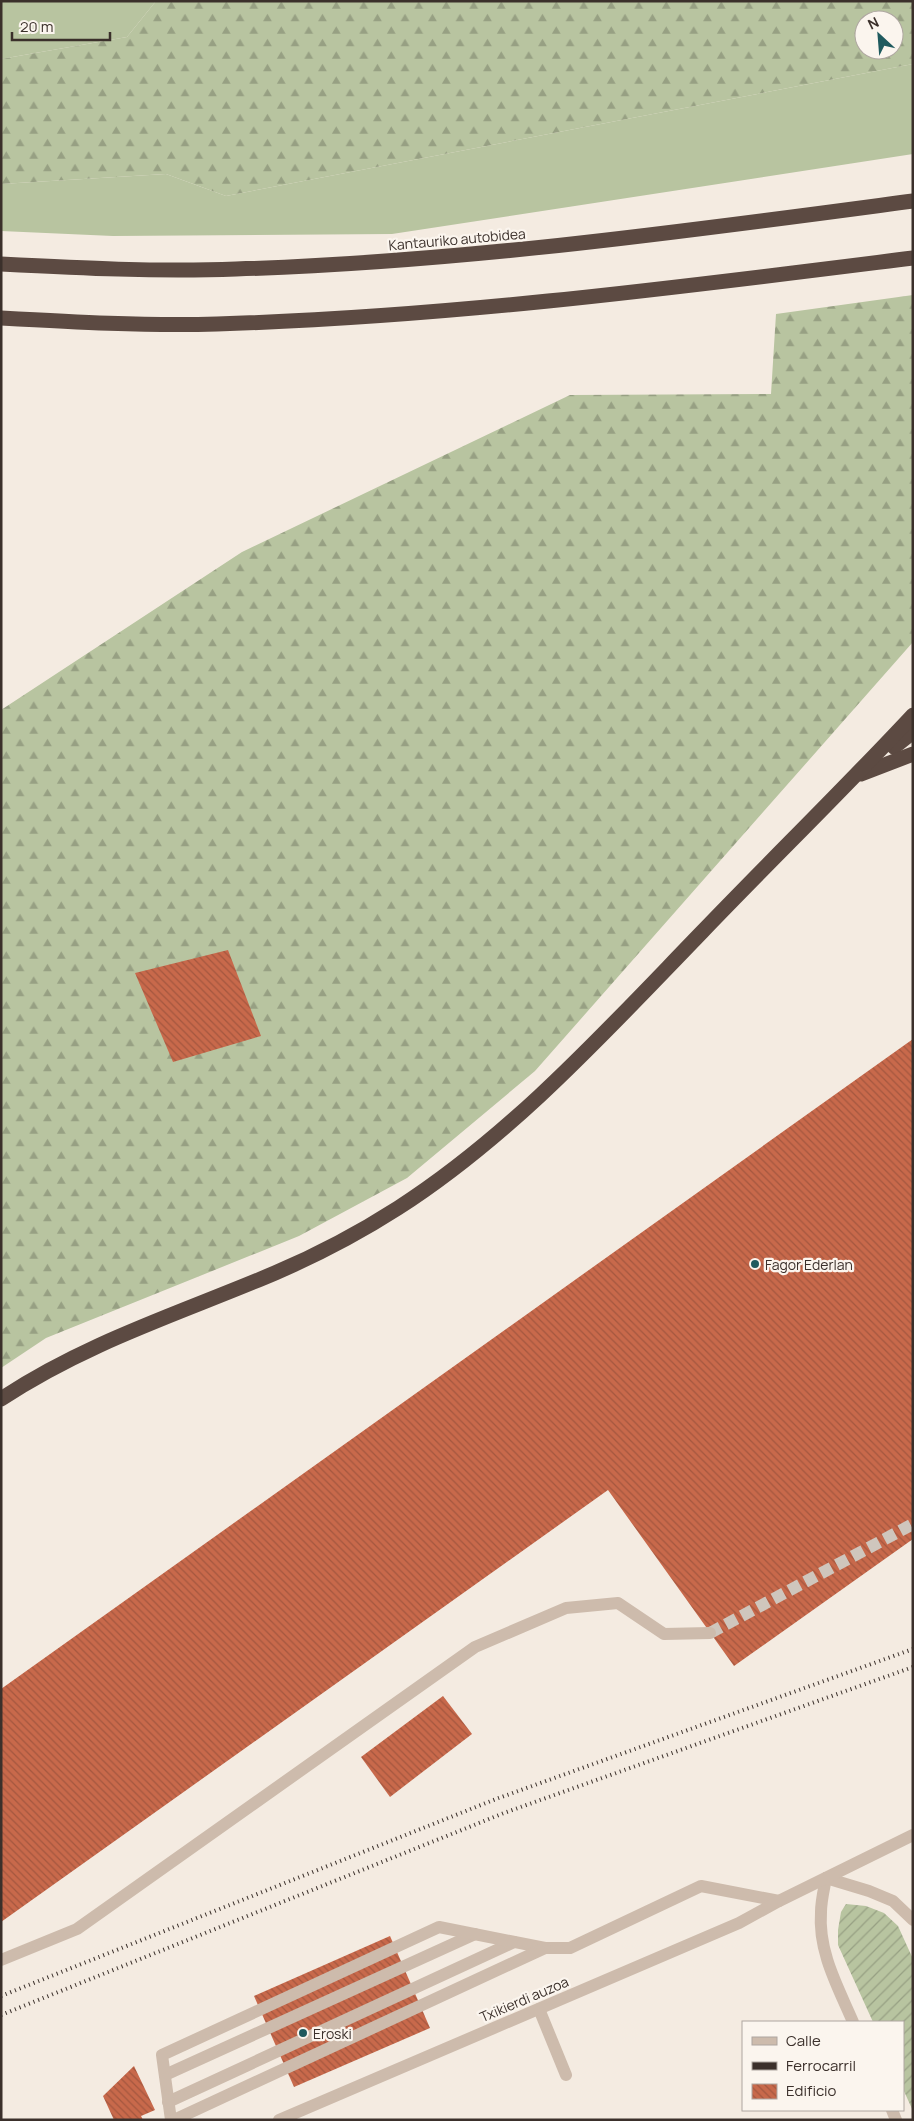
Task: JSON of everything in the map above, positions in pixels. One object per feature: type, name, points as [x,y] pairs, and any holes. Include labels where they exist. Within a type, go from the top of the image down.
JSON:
[{"type":"highway","name":"Kantauriko autobidea","points":[[1,264],[114,269],[234,270],[389,261],[504,253],[913,201]]},
{"type":"highway","points":[[1,318],[95,323],[205,324],[349,318],[520,305],[913,258]]},
{"type":"highway","points":[[1,1399],[62,1362],[104,1341],[275,1273],[317,1254],[358,1232],[436,1182],[508,1124],[598,1039],[765,866],[857,776],[913,716]]},
{"type":"highway","points":[[857,776],[913,732]]},
{"type":"highway","points":[[857,776],[913,754]]},
{"type":"street","points":[[1,1960],[77,1929],[475,1647],[566,1608],[618,1603],[664,1634],[710,1633]]},
{"type":"street","name":"Txikierdi auzoa","points":[[279,2120],[739,1923],[779,1901],[913,1835]]},
{"type":"street","points":[[853,2021],[827,1962],[821,1937],[821,1912],[826,1878],[869,1891],[893,1901],[913,1920]]},
{"type":"street","points":[[544,1948],[172,2120],[162,2054],[439,1927],[544,1948],[570,1948],[701,1886],[779,1901]]},
{"type":"street","points":[[165,2075],[475,1934]]},
{"type":"street","points":[[168,2102],[514,1942]]},
{"type":"street","points":[[539,2009],[566,2076]]},
{"type":"green space","points":[[1,1],[156,1],[127,37],[1,59]]},
{"type":"green space","points":[[156,1],[913,1],[913,64],[226,196],[166,174],[1,184],[1,59],[127,37]]},
{"type":"green space","points":[[913,64],[913,154],[392,234],[113,236],[1,231],[1,184],[166,174],[226,196]]},
{"type":"green space","points":[[913,295],[913,642],[535,1071],[407,1178],[299,1236],[46,1338],[1,1368],[1,710],[242,552],[570,395],[771,394],[776,314]]},
{"type":"green space","points":[[846,1904],[866,1906],[884,1913],[898,1926],[913,1959],[913,2111],[904,2091],[904,2021],[873,2021],[838,1945],[841,1912]]},
{"type":"building","points":[[228,950],[261,1036],[173,1062],[135,973]]},
{"type":"building","name":"Fagor Ederlan","points":[[913,1039],[913,1539],[734,1666],[608,1490],[1,1922],[1,1689]]},
{"type":"building","points":[[443,1696],[472,1734],[390,1797],[361,1757]]},
{"type":"building","points":[[390,1936],[430,2028],[294,2087],[254,1996]]},
{"type":"building","points":[[134,2066],[155,2110],[141,2116],[143,2120],[114,2120],[103,2096]]},
{"type":"tunnel","points":[[710,1633],[913,1524]]},
{"type":"railway","points":[[1,1996],[496,1799],[913,1649]]},
{"type":"railway","points":[[1,2015],[504,1813],[913,1667]]},
{"type":"place","name":"Fagor Ederlan","points":[[755,1264]]},
{"type":"place","name":"Eroski","points":[[303,2033]]}]
